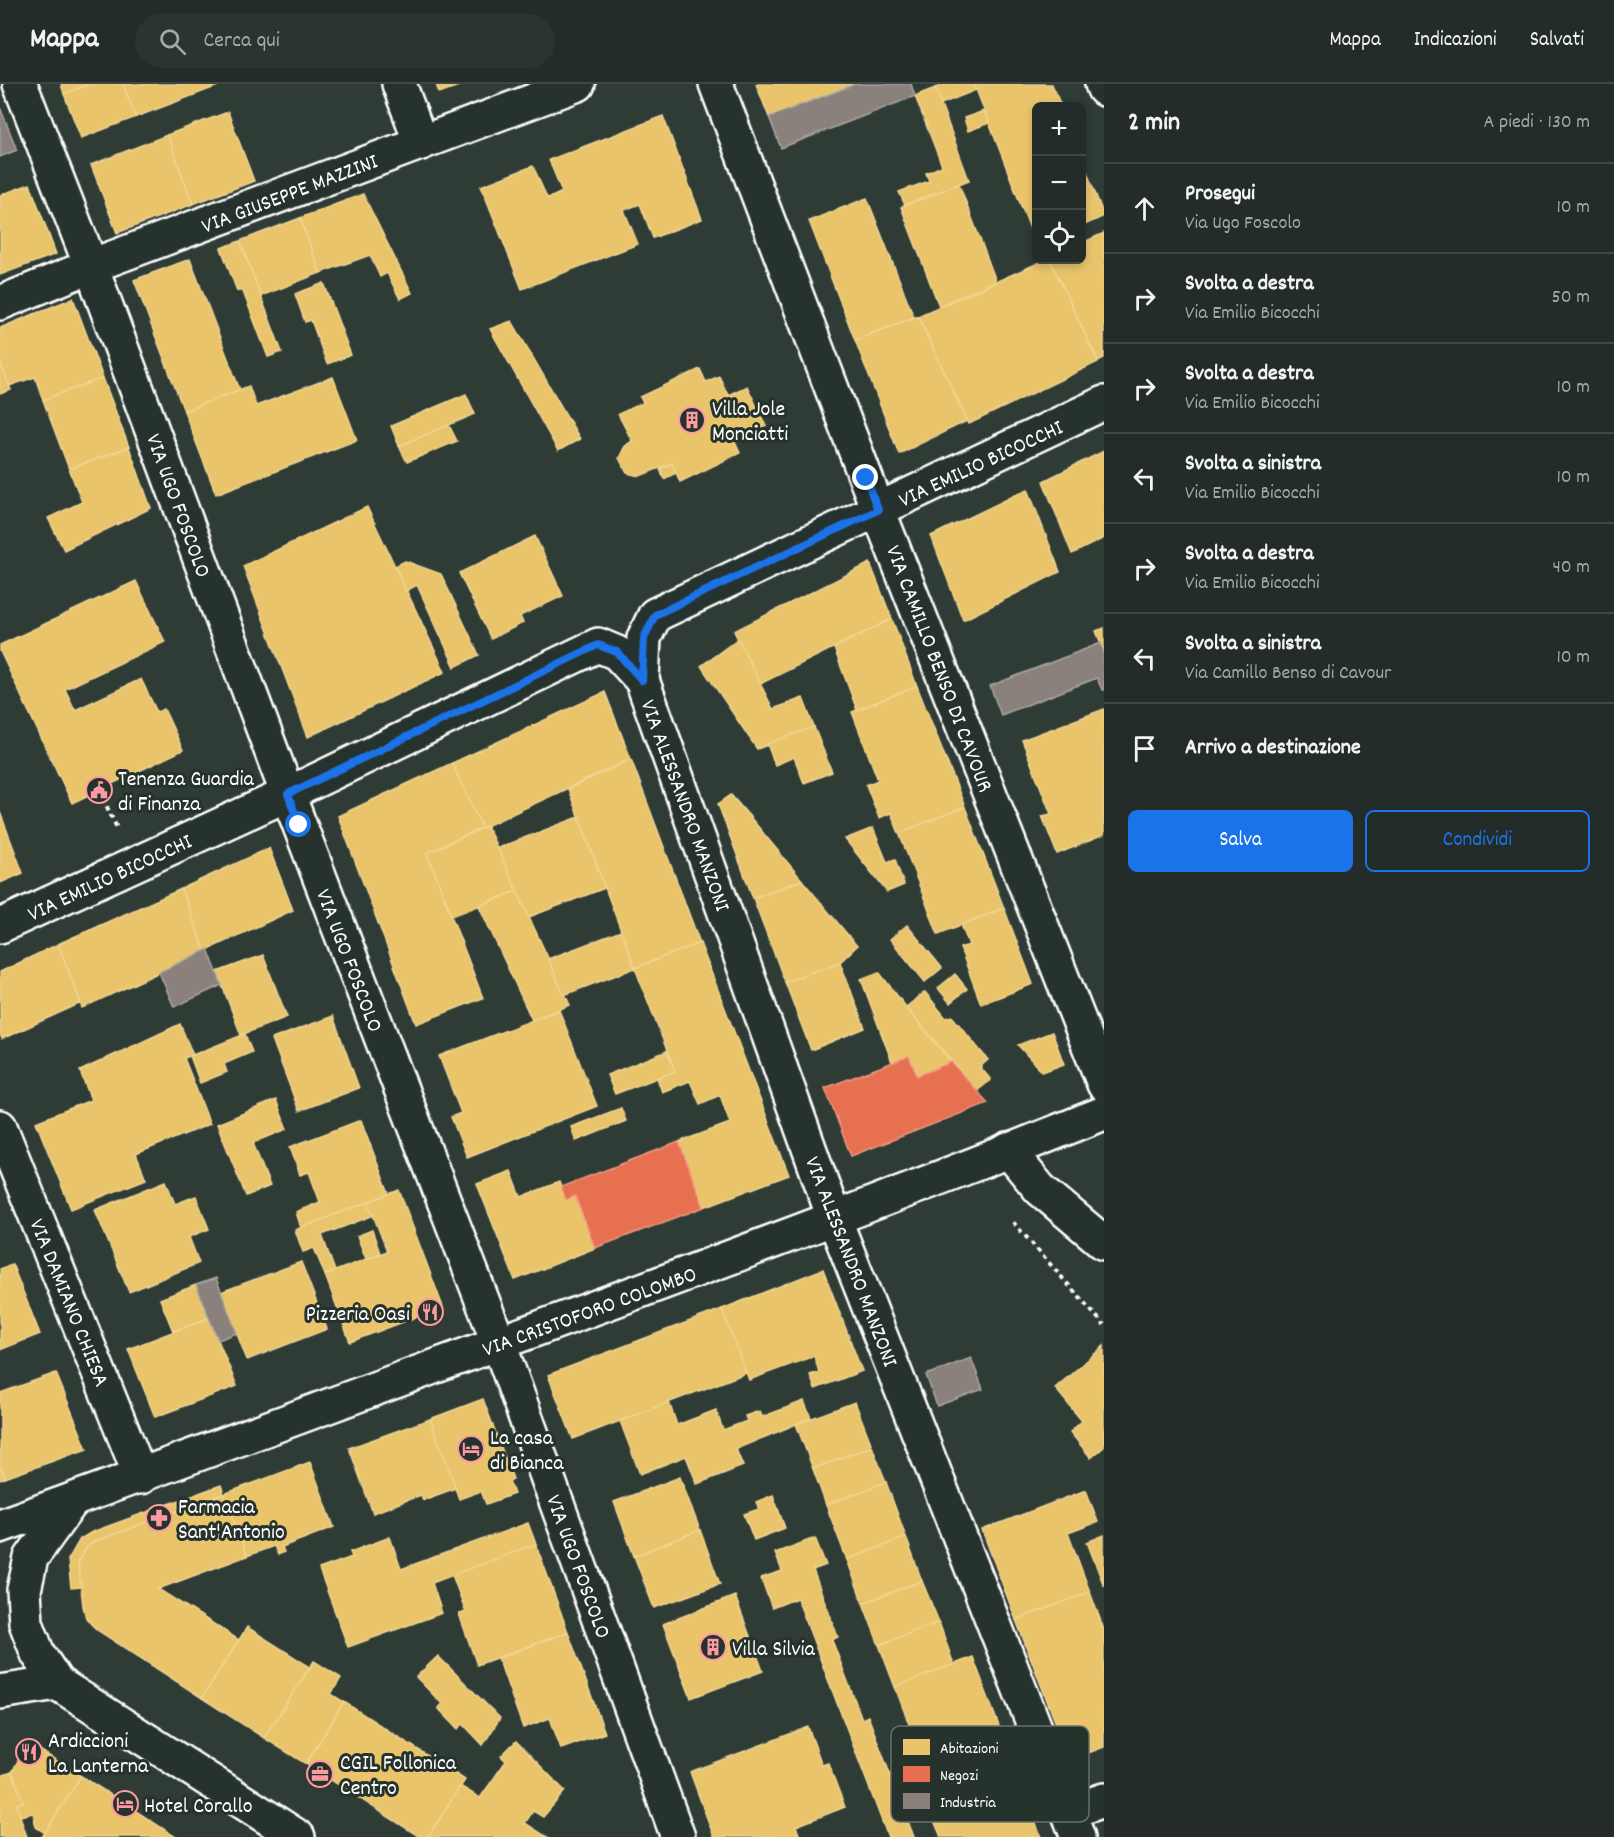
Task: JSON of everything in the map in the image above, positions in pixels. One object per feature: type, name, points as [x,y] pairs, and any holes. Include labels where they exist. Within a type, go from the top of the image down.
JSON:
[{"type":"street","name":"VIA UGO FOSCOLO","points":[[20,84],[499,1344],[678,1837]]},
{"type":"street","points":[[399,84],[421,142]]},
{"type":"street","name":"VIA GIUSEPPE MAZZINI","points":[[0,303],[91,266],[578,84]]},
{"type":"street","name":"VIA CAMILLO BENSO DI CAVOUR","points":[[716,84],[878,510],[1104,1084]]},
{"type":"street","points":[[1102,84],[1104,89]]},
{"type":"street","name":"VIA EMILIO BICOCCHI","points":[[642,680],[644,638],[655,615],[1104,403]]},
{"type":"street","name":"VIA EMILIO BICOCCHI","points":[[0,926],[288,794],[598,645],[617,652],[642,680]]},
{"type":"street","name":"VIA ALESSANDRO MANZONI","points":[[642,680],[834,1218],[1035,1726]]},
{"type":"street","name":"VIA CRISTOFORO COLOMBO","points":[[0,1526],[141,1477],[499,1344],[1104,1113]]},
{"type":"street","name":"VIA DAMIANO CHIESA","points":[[0,1127],[141,1477]]},
{"type":"street","points":[[1008,1150],[1040,1189],[1104,1243]]},
{"type":"street","points":[[72,1501],[31,1558],[24,1590],[26,1623],[38,1654],[57,1683],[298,1837]]},
{"type":"street","points":[[0,1692],[57,1683]]},
{"type":"street","points":[[1089,1812],[1104,1800]]},
{"type":"path","points":[[1006,1214],[1104,1324]]},
{"type":"building: Abitazioni","points":[[61,84],[90,84],[64,94]]},
{"type":"building: Abitazioni","points":[[90,84],[123,84],[136,117],[81,138],[64,94]]},
{"type":"building: Abitazioni","points":[[123,84],[218,84],[218,86],[136,117]]},
{"type":"building: Abitazioni","points":[[436,84],[464,84],[439,93]]},
{"type":"building: Abitazioni","points":[[756,84],[855,84],[769,117]]},
{"type":"building: Abitazioni","points":[[947,84],[974,84],[976,90],[941,104],[935,88]]},
{"type":"building: Abitazioni","points":[[974,84],[1052,84],[1059,102],[1032,102],[1032,234]]},
{"type":"building: Abitazioni","points":[[935,88],[969,180],[905,205],[899,192],[929,181],[926,173],[942,166],[915,96]]},
{"type":"building: Abitazioni","points":[[984,111],[989,123],[968,131],[964,118]]},
{"type":"building: Abitazioni","points":[[228,112],[254,181],[193,204],[167,135]]},
{"type":"building: Abitazioni","points":[[663,116],[702,219],[653,238],[640,204],[624,210],[638,244],[522,289],[481,186],[533,166],[547,198],[554,196],[562,192],[549,160]]},
{"type":"building: Abitazioni","points":[[167,135],[193,204],[117,233],[91,165]]},
{"type":"building: Abitazioni","points":[[1086,169],[1104,216],[1086,224]]},
{"type":"building: Abitazioni","points":[[30,184],[56,254],[0,275],[0,195]]},
{"type":"building: Abitazioni","points":[[959,184],[996,281],[939,306],[901,207]]},
{"type":"building: Abitazioni","points":[[363,194],[412,293],[400,299],[387,273],[380,277],[370,255],[320,273],[300,218]]},
{"type":"building: Abitazioni","points":[[867,198],[914,317],[855,340],[809,221]]},
{"type":"building: Abitazioni","points":[[300,218],[320,273],[261,296],[240,241]]},
{"type":"building: Abitazioni","points":[[1104,233],[1104,358],[1098,361],[1052,264],[1086,264],[1086,241]]},
{"type":"building: Abitazioni","points":[[240,241],[282,352],[268,357],[242,289],[237,291],[221,248]]},
{"type":"building: Abitazioni","points":[[190,259],[240,390],[184,411],[134,280]]},
{"type":"building: Abitazioni","points":[[1036,264],[1052,264],[1098,362],[969,424],[918,316]]},
{"type":"building: Abitazioni","points":[[324,283],[351,355],[327,364],[311,320],[305,322],[295,294]]},
{"type":"building: Abitazioni","points":[[73,298],[103,378],[43,400],[35,377],[9,386],[0,362],[0,328]]},
{"type":"building: Abitazioni","points":[[918,316],[967,421],[899,454],[855,340]]},
{"type":"building: Abitazioni","points":[[512,321],[580,439],[558,451],[490,329]]},
{"type":"building: Abitazioni","points":[[0,362],[11,390],[0,394]]},
{"type":"building: Abitazioni","name":"Villa Jole Monciatti","points":[[700,369],[706,382],[719,376],[728,395],[747,386],[766,426],[735,442],[740,453],[680,482],[672,463],[640,476],[627,473],[619,458],[625,446],[632,441],[618,414],[643,403],[640,397]]},
{"type":"building: Abitazioni","points":[[333,377],[357,440],[216,494],[184,411],[249,386],[256,406]]},
{"type":"building: Abitazioni","points":[[103,378],[129,447],[69,469],[43,400]]},
{"type":"building: Abitazioni","points":[[466,394],[475,414],[399,446],[391,426]]},
{"type":"building: Abitazioni","points":[[449,425],[457,441],[407,462],[399,446]]},
{"type":"building: Abitazioni","points":[[129,447],[151,508],[64,550],[48,518],[82,502],[69,469]]},
{"type":"building: Abitazioni","points":[[1104,451],[1104,538],[1072,554],[1043,481]]},
{"type":"building: Abitazioni","points":[[672,463],[676,473],[664,479],[660,469]]},
{"type":"building: Abitazioni","points":[[1028,489],[1060,572],[963,620],[931,536]]},
{"type":"building: Abitazioni","points":[[367,507],[445,672],[308,737],[243,566]]},
{"type":"building: Abitazioni","points":[[535,536],[563,596],[520,616],[523,623],[491,639],[459,573]]},
{"type":"building: Abitazioni","points":[[405,561],[441,574],[479,655],[455,667],[417,585],[406,591],[395,566]]},
{"type":"building: Abitazioni","points":[[870,563],[892,619],[760,684],[734,631]]},
{"type":"building: Abitazioni","points":[[136,581],[165,642],[65,689],[75,710],[141,679],[157,712],[164,709],[183,750],[72,803],[0,651],[0,645]]},
{"type":"building: Abitazioni","points":[[892,619],[917,686],[857,710],[834,648]]},
{"type":"building: Abitazioni","points":[[1104,628],[1104,652],[1096,631]]},
{"type":"building: Abitazioni","points":[[738,639],[773,709],[803,698],[814,727],[757,749],[701,666]]},
{"type":"building: Abitazioni","points":[[917,686],[965,807],[899,833],[891,813],[879,818],[866,785],[878,780],[852,712]]},
{"type":"building: Abitazioni","points":[[605,692],[631,759],[482,828],[452,763]]},
{"type":"building: Abitazioni","points":[[1104,709],[1104,835],[1057,854],[1042,816],[1051,814],[1022,740]]},
{"type":"building: Abitazioni","points":[[814,727],[832,772],[804,783],[794,757],[775,765],[767,744]]},
{"type":"building: Abitazioni","points":[[631,759],[700,943],[635,968],[568,789]]},
{"type":"building: Abitazioni","points":[[452,763],[482,828],[427,853],[483,998],[416,1024],[338,816]]},
{"type":"building: Abitazioni","points":[[731,795],[802,880],[753,898],[718,804]]},
{"type":"building: Abitazioni","points":[[965,807],[1004,908],[938,934],[899,833]]},
{"type":"building: Abitazioni","points":[[0,812],[23,873],[0,883]]},
{"type":"building: Abitazioni","points":[[579,817],[605,888],[529,917],[497,848]]},
{"type":"building: Abitazioni","points":[[487,826],[517,891],[452,916],[427,853]]},
{"type":"building: Abitazioni","points":[[873,828],[887,862],[895,859],[904,885],[887,892],[845,839]]},
{"type":"building: Abitazioni","points":[[269,848],[293,910],[205,951],[181,889]]},
{"type":"building: Abitazioni","points":[[802,880],[857,946],[840,962],[785,982],[753,898]]},
{"type":"building: Abitazioni","points":[[181,889],[205,951],[82,1008],[58,944]]},
{"type":"building: Abitazioni","points":[[517,891],[570,1005],[532,1020],[479,906]]},
{"type":"building: Abitazioni","points":[[1004,908],[1033,984],[981,1004],[960,948],[969,945],[961,925]]},
{"type":"building: Abitazioni","points":[[907,925],[942,968],[925,982],[890,939]]},
{"type":"building: Abitazioni","points":[[621,931],[635,968],[564,995],[548,959]]},
{"type":"building: Abitazioni","points":[[700,943],[789,1175],[704,1207],[679,1142],[730,1123],[720,1095],[700,1104],[690,1081],[662,1092],[657,1078],[675,1071],[635,968]]},
{"type":"building: Abitazioni","points":[[58,944],[81,1003],[2,1039],[0,1034],[0,972]]},
{"type":"building: Abitazioni","points":[[263,955],[287,1017],[241,1035],[217,972]]},
{"type":"building: Abitazioni","points":[[840,962],[865,1028],[811,1050],[785,982]]},
{"type":"building: Abitazioni","points":[[879,972],[951,1062],[917,1076],[909,1056],[892,1062],[861,979]]},
{"type":"building: Abitazioni","points":[[955,974],[967,989],[950,1003],[938,988]]},
{"type":"building: Abitazioni","points":[[925,992],[946,1018],[952,1016],[988,1060],[980,1067],[991,1080],[977,1091],[906,1007]]},
{"type":"building: Abitazioni","points":[[559,1010],[597,1106],[467,1157],[451,1117],[461,1113],[439,1056]]},
{"type":"building: Abitazioni","points":[[333,1016],[359,1088],[299,1111],[272,1039]]},
{"type":"building: Abitazioni","points":[[180,1024],[193,1055],[184,1058],[210,1124],[136,1154],[146,1179],[71,1209],[36,1122],[91,1100],[80,1071]]},
{"type":"building: Abitazioni","points":[[1052,1032],[1064,1064],[1042,1072],[1018,1045]]},
{"type":"building: Abitazioni","points":[[245,1034],[252,1052],[224,1064],[227,1072],[200,1083],[190,1056]]},
{"type":"building: Abitazioni","points":[[667,1051],[675,1071],[615,1094],[607,1075]]},
{"type":"building: Abitazioni","points":[[276,1100],[287,1129],[253,1143],[270,1186],[246,1196],[217,1124]]},
{"type":"building: Abitazioni","points":[[621,1108],[626,1121],[576,1141],[571,1127]]},
{"type":"building: Abitazioni","points":[[361,1120],[389,1194],[301,1228],[296,1212],[320,1202],[309,1172],[300,1175],[290,1147]]},
{"type":"building: Abitazioni","points":[[511,1171],[521,1197],[559,1182],[566,1200],[575,1196],[595,1248],[515,1280],[477,1184]]},
{"type":"building: Abitazioni","points":[[166,1181],[175,1204],[196,1196],[209,1229],[189,1237],[199,1263],[129,1292],[95,1210]]},
{"type":"building: Abitazioni","points":[[399,1190],[443,1307],[350,1342],[325,1275],[387,1251],[368,1202]]},
{"type":"building: Abitazioni","points":[[368,1202],[374,1215],[322,1235],[335,1271],[325,1275],[314,1248],[303,1252],[295,1230]]},
{"type":"building: Abitazioni","points":[[372,1230],[380,1253],[366,1259],[357,1236]]},
{"type":"building: Abitazioni","points":[[301,1262],[327,1329],[247,1360],[221,1292]]},
{"type":"building: Abitazioni","points":[[12,1264],[40,1334],[0,1350],[0,1269]]},
{"type":"building: Abitazioni","points":[[823,1269],[862,1371],[815,1389],[810,1375],[819,1372],[814,1356],[749,1380],[722,1309]]},
{"type":"building: Abitazioni","points":[[196,1285],[209,1318],[173,1331],[160,1299]]},
{"type":"building: Abitazioni","points":[[722,1309],[746,1373],[573,1439],[548,1375]]},
{"type":"building: Abitazioni","points":[[209,1318],[237,1386],[155,1417],[128,1349]]},
{"type":"building: Abitazioni","points":[[1104,1346],[1104,1447],[1091,1458],[1070,1432],[1082,1421],[1055,1388]]},
{"type":"building: Abitazioni","points":[[56,1373],[87,1449],[5,1478],[0,1464],[0,1393]]},
{"type":"building: Abitazioni","name":"La casa di Bianca","points":[[483,1399],[513,1479],[509,1481],[514,1494],[486,1504],[481,1491],[459,1499],[430,1419]]},
{"type":"building: Abitazioni","points":[[804,1401],[811,1418],[736,1449],[743,1466],[697,1484],[686,1456],[640,1474],[620,1421],[669,1402],[677,1425],[716,1410],[723,1430],[747,1421],[745,1416],[760,1411],[762,1417]]},
{"type":"building: Abitazioni","points":[[855,1402],[872,1446],[813,1469],[796,1424]]},
{"type":"building: Abitazioni","points":[[430,1419],[456,1488],[423,1500],[421,1495],[373,1513],[349,1448]]},
{"type":"building: Abitazioni","points":[[872,1446],[886,1482],[826,1505],[813,1469]]},
{"type":"building: Abitazioni","points":[[310,1462],[334,1527],[282,1547],[284,1552],[278,1555],[274,1546],[247,1556],[224,1494]]},
{"type":"building: Abitazioni","points":[[0,1464],[5,1478],[0,1480]]},
{"type":"building: Abitazioni","points":[[680,1477],[700,1530],[634,1556],[614,1502]]},
{"type":"building: Abitazioni","points":[[886,1482],[906,1537],[847,1560],[826,1505]]},
{"type":"building: Abitazioni","points":[[221,1485],[224,1494],[96,1541],[87,1547],[78,1561],[81,1587],[71,1588],[68,1560],[80,1539],[92,1532]]},
{"type":"building: Abitazioni","points":[[1086,1490],[1098,1522],[1068,1533],[1090,1592],[1016,1620],[982,1530]]},
{"type":"building: Abitazioni","points":[[224,1494],[247,1556],[158,1589],[239,1640],[202,1698],[91,1624],[86,1618],[83,1606],[78,1561],[87,1547],[96,1541]]},
{"type":"building: Abitazioni","points":[[773,1495],[785,1528],[754,1540],[744,1514],[759,1509],[756,1502]]},
{"type":"building: Abitazioni","points":[[528,1523],[536,1544],[432,1583],[442,1613],[348,1647],[319,1569],[352,1557],[350,1552],[390,1537],[401,1569]]},
{"type":"building: Abitazioni","points":[[700,1530],[720,1584],[654,1608],[634,1556]]},
{"type":"building: Abitazioni","points":[[1104,1535],[1104,1586],[1087,1542]]},
{"type":"building: Abitazioni","points":[[906,1537],[922,1581],[863,1603],[847,1560]]},
{"type":"building: Abitazioni","points":[[815,1538],[826,1565],[813,1570],[838,1637],[832,1640],[862,1719],[868,1716],[891,1776],[891,1822],[908,1822],[914,1837],[888,1837],[797,1598],[772,1608],[761,1578],[782,1571],[775,1553]]},
{"type":"building: Abitazioni","points":[[536,1544],[568,1632],[477,1665],[459,1614],[466,1612],[452,1575]]},
{"type":"building: Abitazioni","points":[[922,1581],[939,1622],[879,1645],[863,1603]]},
{"type":"building: Abitazioni","points":[[1090,1592],[1104,1630],[1104,1747],[1089,1753],[1089,1726],[1057,1726],[1016,1620]]},
{"type":"building: Abitazioni","name":"Villa Silvia","points":[[735,1596],[763,1671],[691,1698],[663,1624]]},
{"type":"building: Abitazioni","points":[[939,1622],[954,1665],[895,1687],[879,1645]]},
{"type":"building: Abitazioni","points":[[247,1627],[310,1667],[264,1738],[202,1698]]},
{"type":"building: Abitazioni","points":[[568,1632],[605,1733],[561,1749],[550,1718],[523,1728],[498,1658]]},
{"type":"building: Abitazioni","points":[[438,1656],[500,1718],[483,1745],[463,1724],[458,1729],[438,1708],[442,1704],[416,1677]]},
{"type":"building: Abitazioni","points":[[973,1657],[999,1726],[910,1726],[895,1687]]},
{"type":"building: Abitazioni","points":[[314,1661],[341,1678],[331,1694],[344,1702],[306,1764],[264,1738]]},
{"type":"building: Abitazioni","points":[[344,1702],[465,1780],[428,1837],[420,1837],[306,1764]]},
{"type":"building: Abitazioni","points":[[808,1727],[822,1765],[828,1763],[845,1807],[796,1826],[800,1837],[714,1837],[690,1772]]},
{"type":"building: Abitazioni","points":[[516,1741],[565,1791],[543,1817],[533,1811],[525,1823],[547,1837],[428,1837],[460,1786],[480,1798],[506,1761],[501,1756]]},
{"type":"building: Abitazioni","points":[[38,1749],[81,1776],[45,1833],[36,1827],[33,1813],[20,1816],[16,1804],[23,1802],[12,1772],[21,1755]]},
{"type":"building: Abitazioni","points":[[12,1772],[23,1802],[16,1804],[27,1837],[0,1837],[0,1776]]},
{"type":"building: Abitazioni","points":[[81,1776],[125,1804],[176,1837],[42,1837]]},
{"type":"building: Abitazioni","points":[[935,1822],[1035,1822],[1041,1837],[941,1837]]},
{"type":"building: Negozi","points":[[909,1056],[917,1076],[951,1062],[988,1103],[851,1156],[825,1088]]},
{"type":"building: Negozi","points":[[679,1142],[704,1207],[595,1248],[575,1196],[566,1200],[561,1187]]},
{"type":"building: Industria","points":[[855,84],[911,84],[915,96],[781,148],[769,117]]},
{"type":"building: Industria","points":[[0,107],[17,150],[0,157]]},
{"type":"building: Industria","points":[[1101,643],[1104,652],[1104,690],[1097,678],[1001,715],[990,686]]},
{"type":"building: Industria","points":[[208,949],[222,985],[174,1007],[159,972]]},
{"type":"building: Industria","points":[[216,1278],[237,1333],[218,1340],[196,1285]]},
{"type":"building: Industria","points":[[971,1358],[983,1389],[937,1406],[926,1375]]},
{"type":"place","name":"Villa Jole Monciatti","points":[[692,420]]},
{"type":"place","name":"Tenenza Guardia di Finanza","points":[[99,790]]},
{"type":"place","name":"Pizzeria Oasi","points":[[430,1312]]},
{"type":"place","name":"La casa di Bianca","points":[[471,1449]]},
{"type":"place","name":"Farmacia Sant'Antonio","points":[[159,1518]]},
{"type":"place","name":"Villa Silvia","points":[[713,1647]]},
{"type":"place","name":"Ardiccioni La Lanterna","points":[[29,1752]]},
{"type":"place","name":"CGIL Follonica Centro","points":[[320,1774]]},
{"type":"place","name":"Hotel Corallo","points":[[125,1804]]},
{"type":"route","points":[[299,825],[288,794],[598,645],[617,652],[642,680],[644,638],[655,615],[878,510],[866,478]]}]
